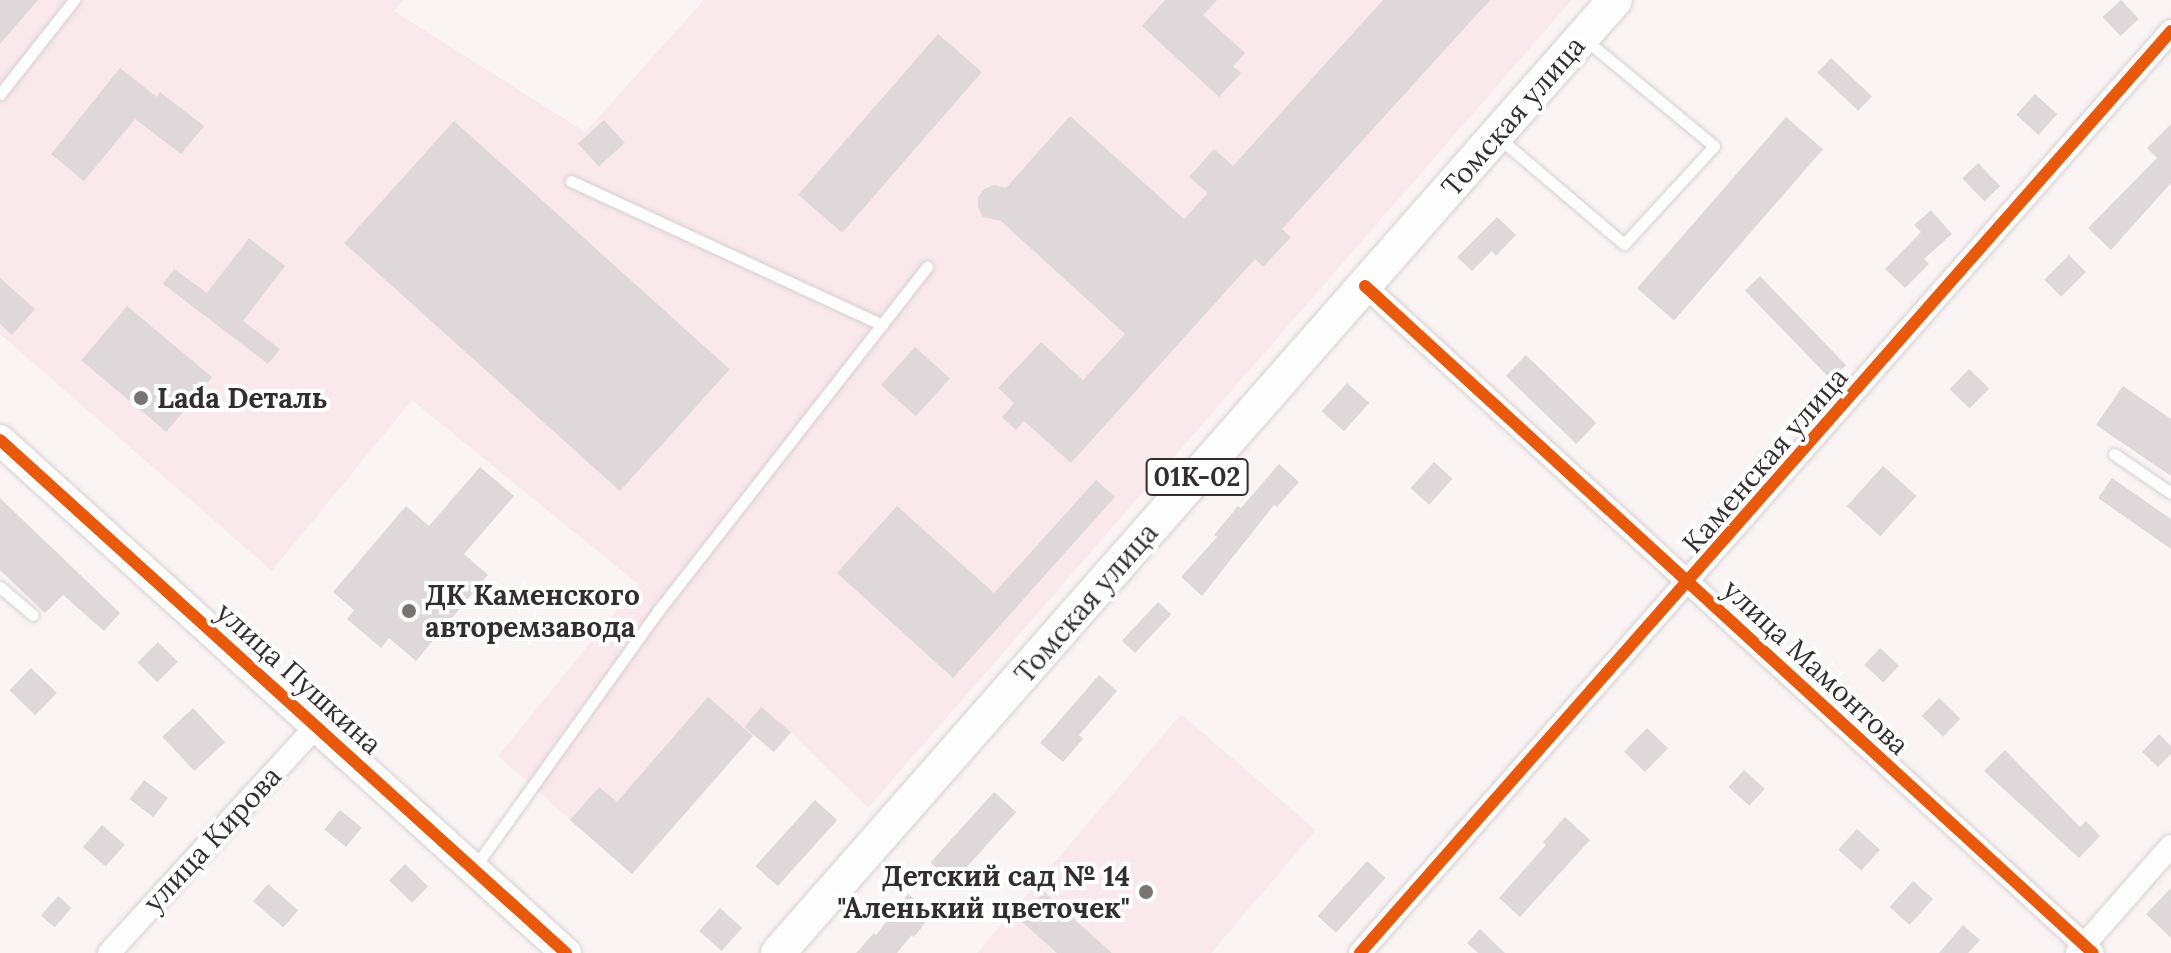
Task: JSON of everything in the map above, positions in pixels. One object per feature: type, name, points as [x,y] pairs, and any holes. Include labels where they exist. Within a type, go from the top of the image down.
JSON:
[{"type":"main road","name":"Томская улица","points":[[778,953],[1615,0]]},
{"type":"street","name":"Каменская улица","points":[[1360,953],[1689,583],[2171,31]]},
{"type":"street","name":"улица Мамонтова","points":[[1365,286],[2085,950]]},
{"type":"street","name":"улица Пушкина","points":[[6,450],[566,953]]},
{"type":"street","name":"улица Кирова","points":[[102,953],[316,726]]},
{"type":"street","points":[[2085,950],[2171,846]]},
{"type":"lane","points":[[0,94],[74,0]]},
{"type":"lane","points":[[1496,136],[1624,244],[1714,146],[1582,37]]},
{"type":"lane","points":[[571,181],[882,325]]},
{"type":"lane","points":[[473,869],[658,611],[927,267]]},
{"type":"lane","points":[[2114,454],[2171,493]]},
{"type":"lane","points":[[0,587],[33,615]]},
{"type":"shaded area","points":[[0,0],[403,0],[394,11],[585,132],[704,0],[1572,0],[868,808],[791,733],[773,753],[753,735],[632,874],[498,756],[638,584],[412,400],[272,571],[0,334]]},
{"type":"shaded area","name":"Детский сад № 14 \"Аленький цветочек\"","points":[[1181,714],[1316,830],[1211,953],[977,953]]},
{"type":"building","points":[[0,0],[38,0],[0,44]]},
{"type":"building","points":[[1165,0],[1217,0],[1203,15],[1245,53],[1233,66],[1241,73],[1219,97],[1142,26]]},
{"type":"building","points":[[1383,0],[1490,0],[1282,229],[1291,237],[1263,267],[1255,259],[1071,463],[1024,421],[1016,430],[1002,417],[1014,403],[998,388],[1041,342],[1083,380],[1125,334],[1001,221],[983,217],[978,208],[978,198],[984,189],[994,185],[1006,188],[1070,116],[1184,219],[1208,193],[1189,177],[1214,149],[1233,166]]},
{"type":"building","points":[[2121,0],[2139,19],[2120,36],[2103,17]]},
{"type":"building","points":[[938,34],[982,72],[842,233],[798,195]]},
{"type":"building","points":[[1831,58],[1872,96],[1858,111],[1817,73]]},
{"type":"building","points":[[120,68],[157,97],[160,92],[204,126],[181,154],[135,119],[84,181],[51,154]]},
{"type":"building","points":[[2035,94],[2057,114],[2039,135],[2016,115]]},
{"type":"building","points":[[1786,117],[1823,149],[1674,320],[1637,288]]},
{"type":"building","points":[[604,120],[625,143],[599,166],[578,143]]},
{"type":"building","points":[[454,121],[730,369],[620,491],[344,243]]},
{"type":"building","points":[[2171,124],[2171,183],[2111,250],[2088,228],[2157,158],[2147,148]]},
{"type":"building","points":[[1978,163],[2000,186],[1984,201],[1962,178]]},
{"type":"building","points":[[1931,210],[1952,234],[1924,259],[1929,264],[1905,288],[1885,269],[1921,232],[1914,225]]},
{"type":"building","points":[[1497,217],[1516,235],[1496,256],[1492,251],[1472,271],[1457,257]]},
{"type":"building","points":[[249,238],[285,266],[243,321],[280,349],[268,364],[163,284],[174,269],[207,293]]},
{"type":"building","points":[[2069,255],[2086,272],[2061,297],[2044,280]]},
{"type":"building","points":[[1760,276],[1846,365],[1831,380],[1745,291]]},
{"type":"building","points":[[0,278],[35,309],[12,335],[0,324]]},
{"type":"building","points":[[127,306],[212,377],[166,432],[81,360]]},
{"type":"building","points":[[915,347],[950,378],[916,416],[881,385]]},
{"type":"building","points":[[1526,355],[1596,423],[1576,444],[1506,376]]},
{"type":"building","points":[[1969,369],[1989,388],[1970,409],[1950,389]]},
{"type":"building","points":[[1347,383],[1369,403],[1344,431],[1322,411]]},
{"type":"building","points":[[2123,386],[2171,419],[2171,476],[2096,425]]},
{"type":"building","points":[[1434,462],[1453,479],[1429,505],[1411,488]]},
{"type":"building","points":[[1279,464],[1299,482],[1277,507],[1274,505],[1202,596],[1181,577],[1217,537],[1214,535],[1238,506],[1241,508]]},
{"type":"building","points":[[1883,466],[1916,496],[1880,536],[1847,506]]},
{"type":"building","points":[[480,467],[514,496],[464,554],[488,575],[416,661],[389,638],[381,648],[347,619],[354,610],[333,592],[406,506],[429,526]]},
{"type":"building","points":[[2112,478],[2171,519],[2171,549],[2098,498]]},
{"type":"building","points":[[1096,480],[1115,497],[953,678],[837,573],[897,506],[994,593]]},
{"type":"building","points":[[0,498],[120,613],[104,631],[63,595],[45,613],[0,570]]},
{"type":"building","points":[[1158,602],[1171,614],[1135,653],[1122,641]]},
{"type":"building","points":[[158,642],[178,662],[157,682],[137,663]]},
{"type":"building","points":[[1880,648],[1899,666],[1883,683],[1864,665]]},
{"type":"building","points":[[31,668],[57,693],[35,715],[9,690]]},
{"type":"building","points":[[1099,675],[1117,691],[1079,735],[1083,739],[1063,762],[1040,743]]},
{"type":"building","points":[[708,697],[753,736],[632,874],[570,820],[599,787],[617,802]]},
{"type":"building","points":[[1939,698],[1961,719],[1943,737],[1922,716]]},
{"type":"building","points":[[761,707],[791,732],[774,752],[744,727]]},
{"type":"building","points":[[193,708],[225,742],[194,771],[162,737]]},
{"type":"building","points":[[1647,728],[1668,748],[1645,772],[1624,752]]},
{"type":"building","points":[[2159,734],[2171,746],[2171,754],[2158,767],[2142,752]]},
{"type":"building","points":[[2005,750],[2080,827],[2086,821],[2100,836],[2079,858],[1984,771]]},
{"type":"building","points":[[1744,770],[1765,789],[1749,806],[1729,787]]},
{"type":"building","points":[[144,780],[168,798],[154,817],[130,799]]},
{"type":"building","points":[[994,792],[1016,812],[953,883],[930,863]]},
{"type":"building","points":[[815,800],[837,820],[778,886],[755,866]]},
{"type":"building","points":[[340,810],[362,828],[346,847],[324,829]]},
{"type":"building","points":[[1565,817],[1590,840],[1520,917],[1499,898],[1546,845],[1543,842]]},
{"type":"building","points":[[102,825],[125,845],[106,867],[83,847]]},
{"type":"building","points":[[1857,829],[1880,850],[1861,871],[1838,850]]},
{"type":"building","points":[[1367,861],[1386,878],[1336,933],[1317,916]]},
{"type":"building","points":[[405,864],[428,886],[412,903],[389,881]]},
{"type":"building","points":[[1913,881],[1933,899],[1910,925],[1890,907]]},
{"type":"building","points":[[268,884],[298,910],[283,928],[253,901]]},
{"type":"building","points":[[2171,888],[2171,938],[2146,914]]},
{"type":"building","points":[[1044,892],[1112,953],[1057,953],[1020,920]]},
{"type":"building","points":[[908,894],[932,914],[914,937],[912,935],[897,953],[856,953],[874,933],[876,935]]},
{"type":"building","points":[[58,896],[72,908],[55,927],[41,916]]},
{"type":"building","points":[[720,908],[742,928],[722,951],[699,931]]},
{"type":"building","points":[[1963,925],[1980,940],[1968,953],[1939,953]]},
{"type":"building","points":[[1480,929],[1505,953],[1478,953],[1467,943]]},
{"type":"cycle path","points":[[1360,953],[2171,31]]},
{"type":"cycle path","points":[[1365,286],[2093,953]]},
{"type":"cycle path","points":[[0,440],[566,953]]},
{"type":"place","name":"Lada Dеталь","points":[[141,398]]},
{"type":"place","name":"ДК Каменского авторемзавода","points":[[409,611]]},
{"type":"place","name":"Детский сад № 14 \"Аленький цветочек\"","points":[[1146,892]]}]
